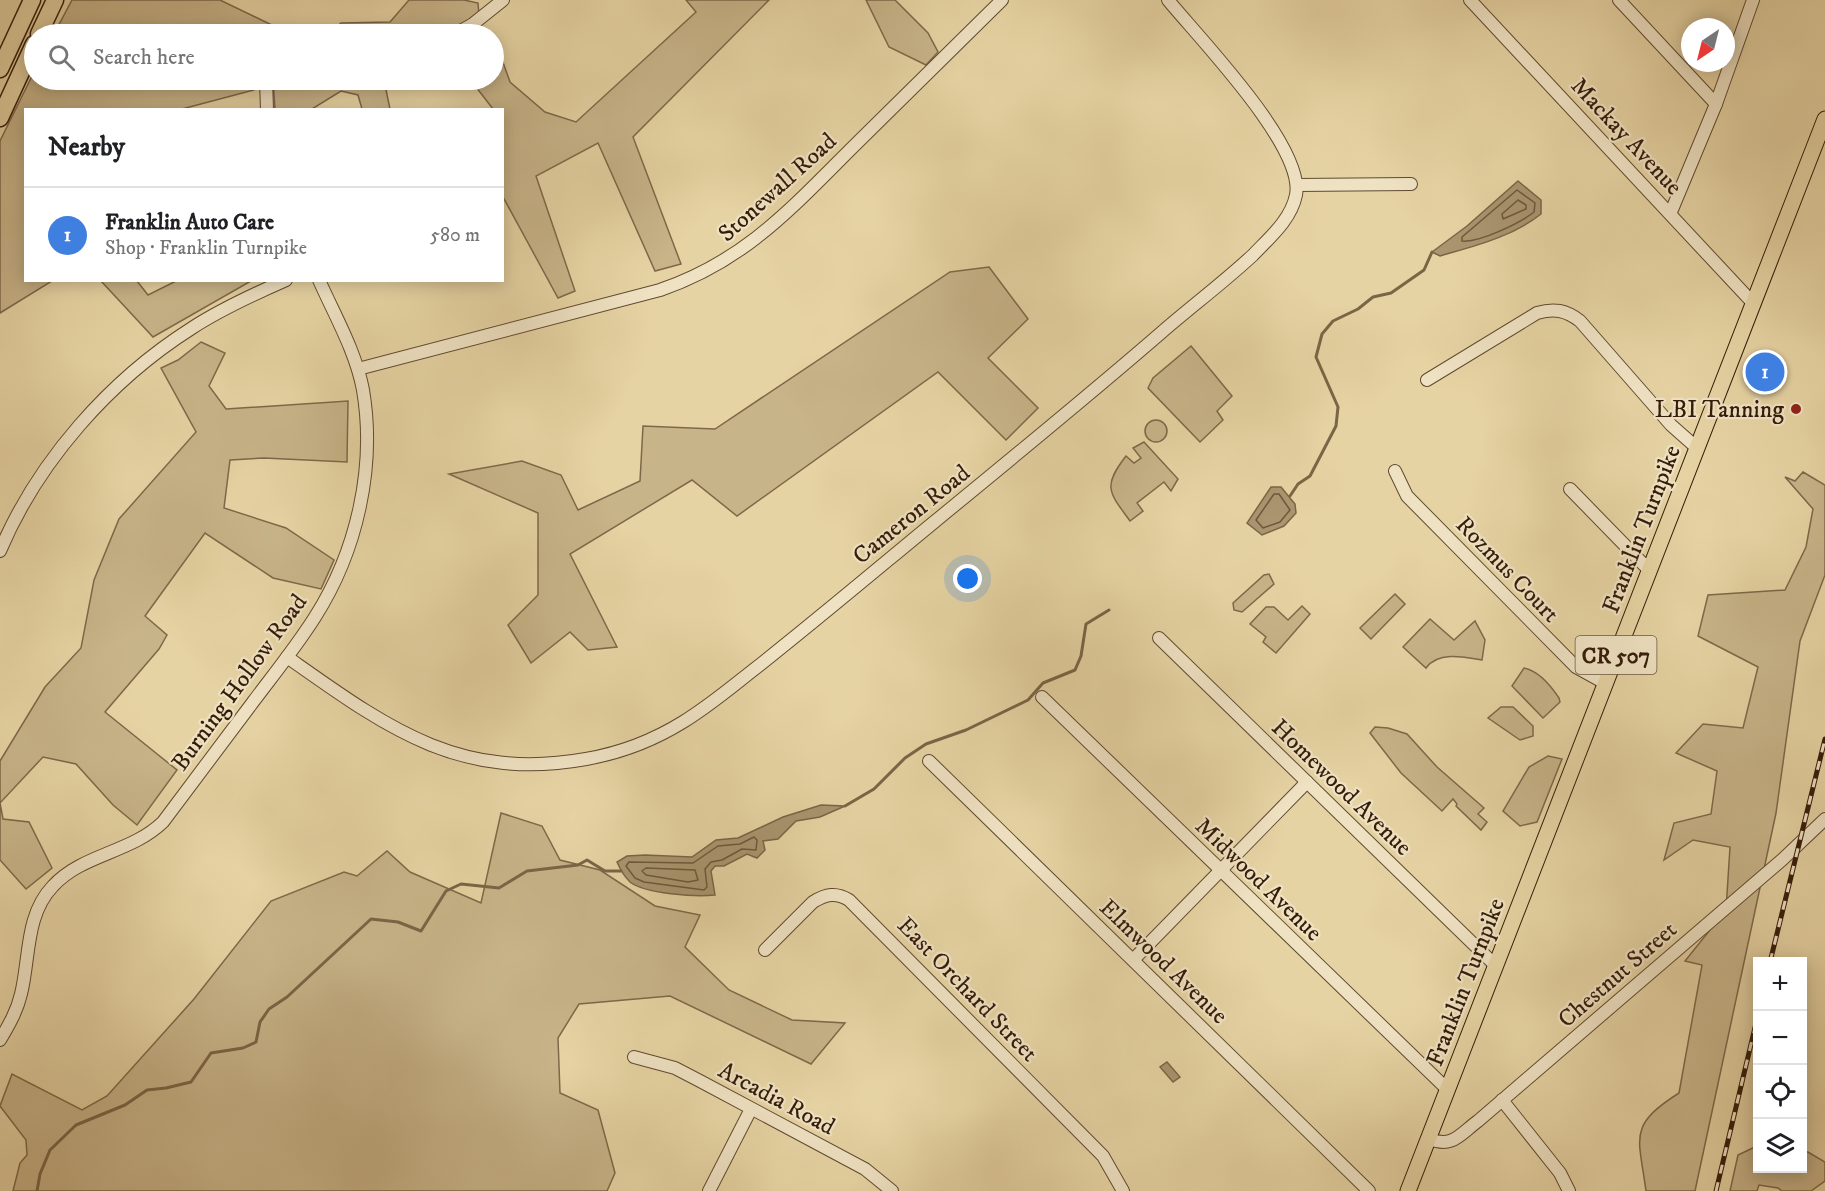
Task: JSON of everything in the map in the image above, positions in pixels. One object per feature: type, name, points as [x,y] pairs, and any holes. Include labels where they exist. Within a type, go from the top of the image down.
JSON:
[{"type":"highway","points":[[0,69],[32,0]]},
{"type":"highway","points":[[44,24],[55,0]]},
{"type":"highway","points":[[0,118],[24,66]]},
{"type":"main road","name":"Franklin Turnpike","points":[[1408,1191],[1825,119]]},
{"type":"street","points":[[473,24],[503,0]]},
{"type":"street","name":"Stonewall Road","points":[[358,369],[660,290],[706,272],[728,260],[771,227],[1002,0]]},
{"type":"street","points":[[1168,0],[1277,136],[1292,162],[1297,185],[1411,184]]},
{"type":"street","name":"Mackay Avenue","points":[[1470,0],[1671,212],[1752,302]]},
{"type":"street","points":[[1619,0],[1716,104]]},
{"type":"street","points":[[1671,212],[1716,104],[1753,0]]},
{"type":"street","points":[[266,90],[267,108]]},
{"type":"street","name":"Cameron Road","points":[[287,657],[389,727],[459,754],[512,763],[564,762],[614,753],[656,737],[703,709],[781,648],[1222,282],[1287,217],[1293,207],[1297,185]]},
{"type":"street","points":[[0,551],[30,495],[63,446],[96,407],[126,378],[192,327],[249,296],[281,282]]},
{"type":"street","name":"Burning Hollow Road","points":[[0,1040],[16,1010],[33,920],[45,896],[70,872],[132,845],[158,827],[287,657],[331,590],[343,563],[358,513],[365,473],[366,432],[358,369],[320,282]]},
{"type":"street","points":[[1427,380],[1537,313],[1546,310],[1564,311],[1580,321],[1623,373],[1686,441],[1697,448]]},
{"type":"street","name":"Rozmus Court","points":[[1395,471],[1407,496],[1548,641],[1576,667],[1605,683]]},
{"type":"street","points":[[1570,489],[1649,570]]},
{"type":"street","name":"Homewood Avenue","points":[[1159,638],[1496,966]]},
{"type":"street","name":"Midwood Avenue","points":[[1042,697],[1448,1090]]},
{"type":"street","name":"Elmwood Avenue","points":[[929,761],[1369,1191]]},
{"type":"street","points":[[1133,960],[1307,782]]},
{"type":"street","name":"Chestnut Street","points":[[1429,1139],[1443,1144],[1453,1141],[1804,840],[1825,819]]},
{"type":"street","name":"East Orchard Street","points":[[765,950],[813,902],[823,896],[842,896],[849,900],[1102,1156],[1123,1191]]},
{"type":"street","name":"Arcadia Road","points":[[634,1057],[675,1068],[865,1169],[892,1191]]},
{"type":"street","points":[[1502,1100],[1560,1173],[1569,1191]]},
{"type":"street","points":[[709,1191],[751,1108]]},
{"type":"shaded area","points":[[72,0],[220,0],[270,24],[59,24]]},
{"type":"shaded area","points":[[409,0],[464,0],[478,3],[480,24],[340,24],[390,22]]},
{"type":"shaded area","points":[[686,0],[769,0],[633,137],[681,264],[655,271],[598,143],[536,176],[575,291],[558,298],[504,199],[504,108],[492,108],[478,90],[504,90],[504,65],[510,82],[545,112],[576,122],[696,12]]},
{"type":"shaded area","points":[[866,0],[895,0],[928,33],[938,52],[926,65],[889,47]]},
{"type":"shaded area","points":[[25,90],[254,90],[186,108],[24,108],[24,282],[50,282],[0,313],[0,141]]},
{"type":"shaded area","points":[[274,90],[386,90],[390,108],[362,108],[358,95],[341,91],[314,108],[275,108]]},
{"type":"shaded area","points":[[989,267],[1028,319],[988,358],[1038,408],[1006,440],[938,372],[737,516],[692,480],[570,554],[617,647],[588,650],[570,632],[531,663],[508,625],[538,595],[538,513],[449,474],[522,461],[561,475],[578,510],[640,481],[643,426],[715,429],[950,272]]},
{"type":"shaded area","points":[[102,282],[138,282],[148,295],[174,282],[249,282],[153,337]]},
{"type":"shaded area","points":[[201,342],[225,353],[209,386],[226,409],[348,401],[347,462],[264,458],[230,460],[224,508],[286,528],[334,560],[321,589],[273,578],[205,533],[145,616],[167,635],[159,649],[105,712],[177,770],[137,825],[113,805],[76,764],[43,757],[0,803],[0,761],[45,687],[81,648],[94,580],[119,519],[196,432],[161,368],[178,360]]},
{"type":"shaded area","points":[[1191,346],[1232,396],[1217,411],[1223,420],[1200,442],[1148,388],[1153,378]]},
{"type":"shaded area","points":[[1156,420],[1164,423],[1167,431],[1164,439],[1156,442],[1148,439],[1145,431],[1148,423]]},
{"type":"shaded area","points":[[1144,442],[1178,479],[1171,491],[1164,482],[1137,503],[1143,511],[1130,521],[1113,496],[1111,483],[1126,456],[1134,463],[1141,458],[1133,448]]},
{"type":"shaded area","points":[[1803,472],[1825,485],[1825,575],[1800,641],[1776,813],[1695,1191],[1646,1191],[1640,1134],[1651,1115],[1662,1104],[1679,1093],[1702,965],[1685,961],[1726,910],[1730,847],[1693,840],[1664,860],[1674,823],[1711,814],[1717,771],[1676,753],[1703,724],[1743,728],[1758,667],[1698,636],[1708,595],[1785,590],[1806,547],[1813,509],[1785,477],[1795,481]]},
{"type":"shaded area","points":[[1269,574],[1274,584],[1242,612],[1234,610],[1233,603],[1264,575]]},
{"type":"shaded area","points":[[1395,594],[1405,604],[1371,639],[1360,628]]},
{"type":"shaded area","points":[[1302,606],[1310,614],[1276,653],[1263,642],[1266,637],[1250,624],[1266,607],[1274,607],[1288,620]]},
{"type":"shaded area","points":[[1430,619],[1454,640],[1475,621],[1485,640],[1482,660],[1445,657],[1437,659],[1426,668],[1403,647]]},
{"type":"shaded area","points":[[1524,668],[1540,676],[1559,698],[1560,702],[1543,718],[1512,686]]},
{"type":"shaded area","points":[[1501,707],[1513,707],[1533,726],[1533,736],[1520,740],[1488,718]]},
{"type":"shaded area","points":[[1375,727],[1388,728],[1407,734],[1437,767],[1484,808],[1478,814],[1487,822],[1481,830],[1456,806],[1453,799],[1442,811],[1401,773],[1370,733]]},
{"type":"shaded area","points":[[1548,756],[1562,759],[1537,822],[1520,826],[1503,811],[1529,767]]},
{"type":"shaded area","points":[[0,803],[3,819],[29,822],[52,868],[26,889],[0,860]]},
{"type":"shaded area","points":[[501,813],[542,826],[560,860],[600,870],[655,906],[700,915],[685,947],[729,990],[792,1020],[845,1023],[811,1064],[670,996],[579,1004],[558,1038],[560,1093],[598,1110],[615,1173],[607,1191],[13,1191],[20,1163],[27,1155],[26,1140],[0,1106],[12,1074],[82,1110],[107,1096],[194,999],[271,901],[344,872],[357,876],[387,851],[410,872],[481,903]]},
{"type":"shaded area","points":[[1753,1148],[1753,1173],[1807,1173],[1808,1152],[1825,1162],[1825,1181],[1811,1191],[1782,1191],[1778,1188],[1759,1185],[1757,1191],[1730,1191],[1738,1155]]},
{"type":"water","points":[[1518,181],[1541,200],[1541,214],[1518,229],[1492,240],[1440,256],[1432,252],[1467,226]]},
{"type":"water","points":[[1271,487],[1281,487],[1295,504],[1296,513],[1284,526],[1262,535],[1247,523]]},
{"type":"water","points":[[821,805],[845,806],[820,817],[796,821],[778,839],[763,841],[765,850],[757,858],[747,854],[724,866],[715,866],[711,871],[715,895],[696,896],[658,892],[637,886],[630,882],[617,862],[627,856],[692,857],[716,840],[738,838],[783,817]]},
{"type":"water","points":[[1167,1062],[1180,1077],[1173,1082],[1160,1067]]},
{"type":"waterway","points":[[1290,496],[1298,484],[1310,476],[1336,426],[1338,407],[1316,357],[1322,334],[1333,321],[1358,309],[1373,297],[1391,293],[1424,270],[1432,252]]},
{"type":"waterway","points":[[845,806],[874,789],[905,758],[926,744],[966,730],[1028,700],[1043,683],[1075,670],[1081,656],[1086,624],[1109,610]]},
{"type":"waterway","points":[[37,1191],[40,1174],[50,1150],[76,1125],[125,1105],[147,1090],[191,1082],[211,1053],[243,1048],[256,1042],[260,1022],[269,1009],[287,997],[371,919],[398,922],[421,931],[446,891],[461,884],[499,888],[527,871],[578,865],[587,860],[605,871],[621,871]]},
{"type":"railway","points":[[1771,957],[1825,739]]},
{"type":"railway","points":[[1716,1191],[1753,1036]]},
{"type":"place","name":"Franklin Auto Care","points":[[1765,372]]},
{"type":"place","name":"LBI Tanning","points":[[1796,409]]}]
